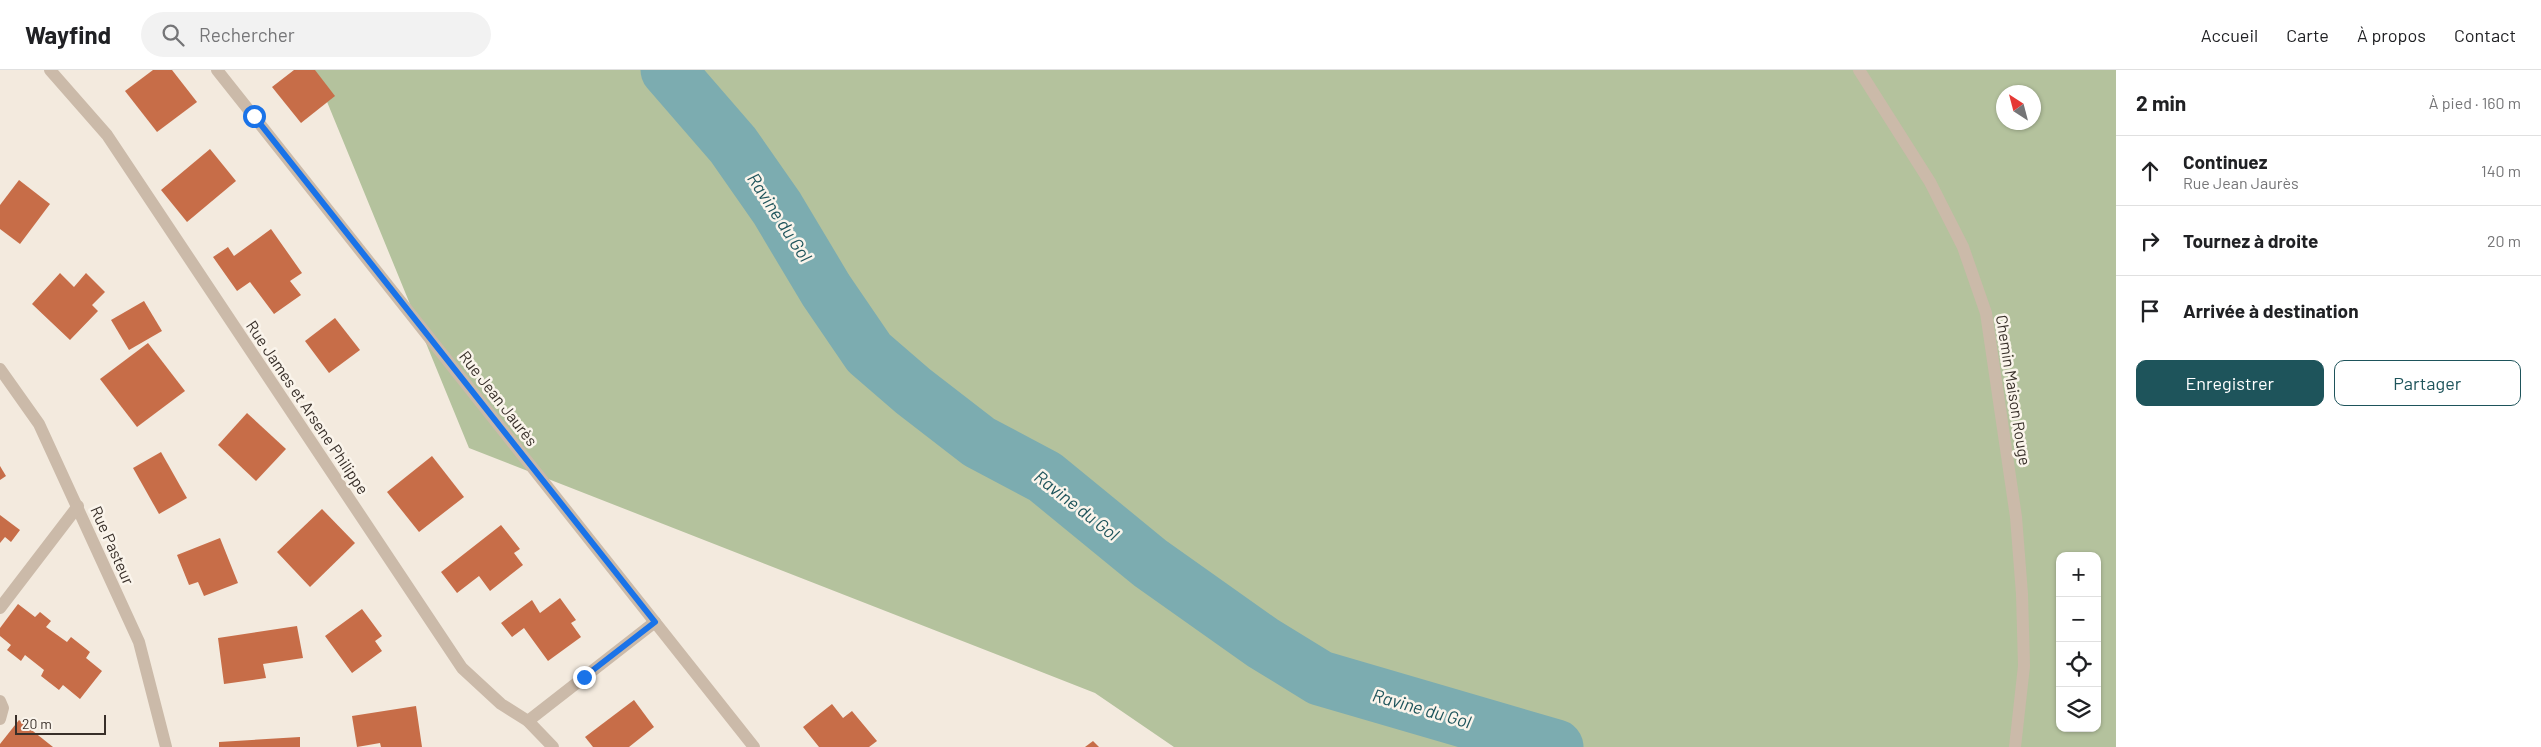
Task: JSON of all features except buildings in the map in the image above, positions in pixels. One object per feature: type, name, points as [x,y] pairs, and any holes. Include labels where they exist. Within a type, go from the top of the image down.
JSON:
[{"type":"street","name":"Rue James et Arsene Philippe","points":[[50,70],[107,135],[462,668],[501,704],[528,721],[554,747]]},
{"type":"street","name":"Rue Jean Jaurès","points":[[217,70],[754,747]]},
{"type":"street","name":"Chemin Maison Rouge","points":[[1859,70],[1930,182],[1963,247],[1986,313],[2016,517],[2022,594],[2024,666],[2015,747]]},
{"type":"street","name":"Rue Pasteur","points":[[0,369],[39,424],[78,506],[138,642],[166,747]]},
{"type":"street","points":[[0,608],[78,506]]},
{"type":"street","points":[[528,721],[655,622]]},
{"type":"street","points":[[0,701],[3,708],[0,719]]},
{"type":"green space","points":[[314,70],[2116,70],[2116,747],[1174,747],[1095,693],[469,448]]},
{"type":"waterway","name":"Ravine du Gol","points":[[668,70],[733,145],[777,208],[826,290],[869,353],[913,391],[979,442],[1045,477],[1150,563],[1263,643],[1320,678],[1556,747]]},
{"type":"route","points":[[254,116],[655,622],[584,677]]}]
